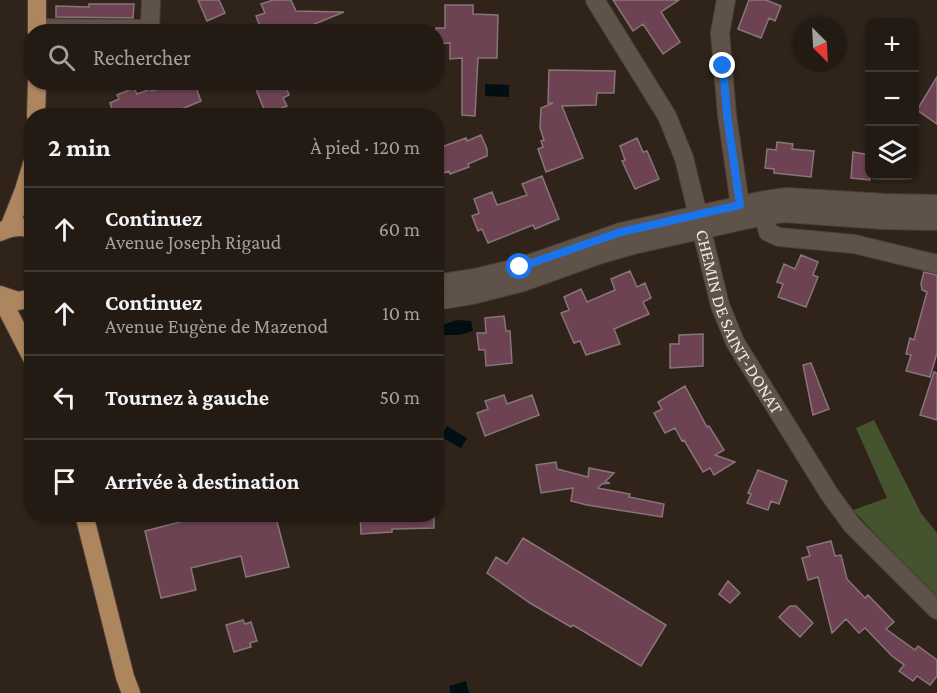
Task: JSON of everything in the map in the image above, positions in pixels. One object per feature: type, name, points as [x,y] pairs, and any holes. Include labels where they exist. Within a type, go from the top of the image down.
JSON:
[{"type":"main road","points":[[37,0],[37,24]]},
{"type":"main road","points":[[36,108],[37,90]]},
{"type":"main road","points":[[4,230],[24,190]]},
{"type":"main road","points":[[4,230],[24,227]]},
{"type":"main road","points":[[0,296],[18,301],[24,300]]},
{"type":"main road","points":[[0,296],[24,342]]},
{"type":"main road","points":[[86,522],[128,688]]},
{"type":"street","points":[[150,24],[151,0]]},
{"type":"street","name":"CHEMIN DE SAINT-DONAT","points":[[595,0],[667,116],[684,158],[720,305],[735,342],[830,495],[852,525],[937,610]]},
{"type":"street","points":[[726,0],[720,33],[727,115],[740,205]]},
{"type":"street","points":[[444,283],[520,267],[621,232],[699,222],[761,208],[787,197],[937,204]]},
{"type":"street","points":[[444,300],[472,295],[549,273],[699,222],[740,205],[784,213],[883,220],[937,221]]},
{"type":"street","points":[[761,208],[768,232],[779,237],[854,244],[937,264]]},
{"type":"green space","points":[[874,420],[921,513],[937,533],[937,600],[853,510],[887,498],[856,428]]},
{"type":"shaded area","points":[[485,84],[509,85],[509,97],[485,96]]},
{"type":"shaded area","points":[[457,320],[471,321],[473,331],[459,335],[444,335],[444,324]]},
{"type":"shaded area","points":[[447,426],[467,438],[461,448],[444,439]]},
{"type":"shaded area","points":[[466,681],[469,693],[451,693],[449,686]]},
{"type":"building","points":[[198,0],[219,0],[225,13],[207,21]]},
{"type":"building","points":[[273,0],[291,0],[296,11],[344,12],[315,24],[259,24],[256,16],[265,13],[261,4]]},
{"type":"building","points":[[613,0],[679,0],[661,12],[680,42],[663,54],[643,24],[633,31]]},
{"type":"building","points":[[749,0],[766,0],[781,6],[775,21],[769,18],[761,38],[738,29]]},
{"type":"building","points":[[89,4],[134,4],[133,18],[56,17],[56,6],[89,7]]},
{"type":"building","points":[[445,5],[473,5],[473,14],[498,15],[497,58],[478,58],[475,116],[462,115],[462,58],[450,59],[450,43],[444,43]]},
{"type":"building","points":[[549,70],[615,71],[614,93],[597,93],[596,105],[562,106],[583,158],[546,172],[538,149],[543,147],[541,141],[544,140],[540,128],[541,108],[553,103],[548,103]]},
{"type":"building","points":[[937,77],[937,124],[919,111],[919,107]]},
{"type":"building","points":[[129,90],[135,90],[137,94],[152,91],[197,90],[201,101],[184,108],[112,108],[110,103],[119,99],[117,95]]},
{"type":"building","points":[[256,90],[287,90],[289,95],[283,98],[287,106],[264,108]]},
{"type":"building","points":[[481,135],[487,149],[487,156],[468,164],[469,167],[450,174],[449,171],[444,173],[444,146],[466,138],[467,141]]},
{"type":"building","points":[[637,138],[643,152],[647,151],[659,179],[635,189],[622,161],[625,160],[620,146]]},
{"type":"building","points":[[777,142],[793,144],[792,149],[814,151],[811,177],[774,173],[774,169],[765,168],[767,149],[776,150]]},
{"type":"building","points":[[853,152],[865,154],[865,179],[851,178]]},
{"type":"building","points":[[542,176],[559,219],[535,229],[533,225],[488,243],[482,229],[478,231],[472,216],[479,213],[474,199],[492,192],[497,205],[527,195],[522,184]]},
{"type":"building","points":[[801,255],[818,262],[813,275],[818,277],[806,307],[778,297],[783,284],[777,282],[784,264],[795,269]]},
{"type":"building","points":[[630,271],[637,287],[645,283],[651,298],[643,302],[649,314],[614,329],[620,344],[586,355],[580,341],[574,343],[561,313],[569,310],[564,297],[581,289],[587,302],[615,290],[611,279]]},
{"type":"building","points":[[924,272],[937,275],[937,353],[930,377],[906,371],[911,355],[906,354],[910,338],[914,340],[927,292],[922,290]]},
{"type":"building","points":[[504,316],[506,331],[510,331],[512,363],[486,366],[485,350],[479,350],[477,333],[486,333],[485,318]]},
{"type":"building","points":[[703,334],[703,366],[670,368],[670,344],[679,344],[679,335]]},
{"type":"building","points":[[811,363],[829,409],[813,415],[803,365]]},
{"type":"building","points":[[934,372],[937,373],[937,420],[920,415]]},
{"type":"building","points":[[685,386],[707,427],[709,426],[724,450],[715,455],[735,462],[714,475],[710,468],[703,472],[675,428],[665,433],[654,413],[662,409],[658,402]]},
{"type":"building","points":[[504,395],[507,404],[532,395],[539,415],[485,436],[477,413],[488,409],[485,401]]},
{"type":"building","points":[[556,462],[557,469],[588,477],[589,468],[614,473],[605,482],[610,483],[602,484],[598,488],[664,504],[662,517],[571,501],[573,488],[541,493],[536,465]]},
{"type":"building","points":[[758,470],[787,481],[779,504],[771,501],[768,510],[747,503],[751,494],[748,493]]},
{"type":"building","points":[[180,522],[277,522],[289,567],[246,577],[241,556],[191,568],[196,590],[161,598],[145,531]]},
{"type":"building","points":[[360,522],[434,522],[434,528],[392,529],[392,532],[361,534]]},
{"type":"building","points":[[523,538],[666,625],[641,666],[573,625],[571,627],[530,603],[487,573],[496,557],[507,564]]},
{"type":"building","points":[[831,541],[835,556],[841,555],[847,579],[865,598],[868,595],[894,622],[886,629],[915,650],[918,646],[937,660],[937,676],[930,685],[917,676],[913,681],[899,671],[904,665],[865,628],[859,633],[846,619],[832,633],[818,577],[808,580],[802,558],[810,556],[807,547]]},
{"type":"building","points":[[728,581],[740,593],[730,603],[719,594]]},
{"type":"building","points":[[790,606],[796,606],[813,623],[800,637],[779,617]]},
{"type":"building","points":[[243,620],[245,624],[251,622],[257,641],[250,643],[251,647],[234,652],[226,625]]},
{"type":"route","points":[[520,267],[621,232],[740,205],[727,115],[723,66]]}]
